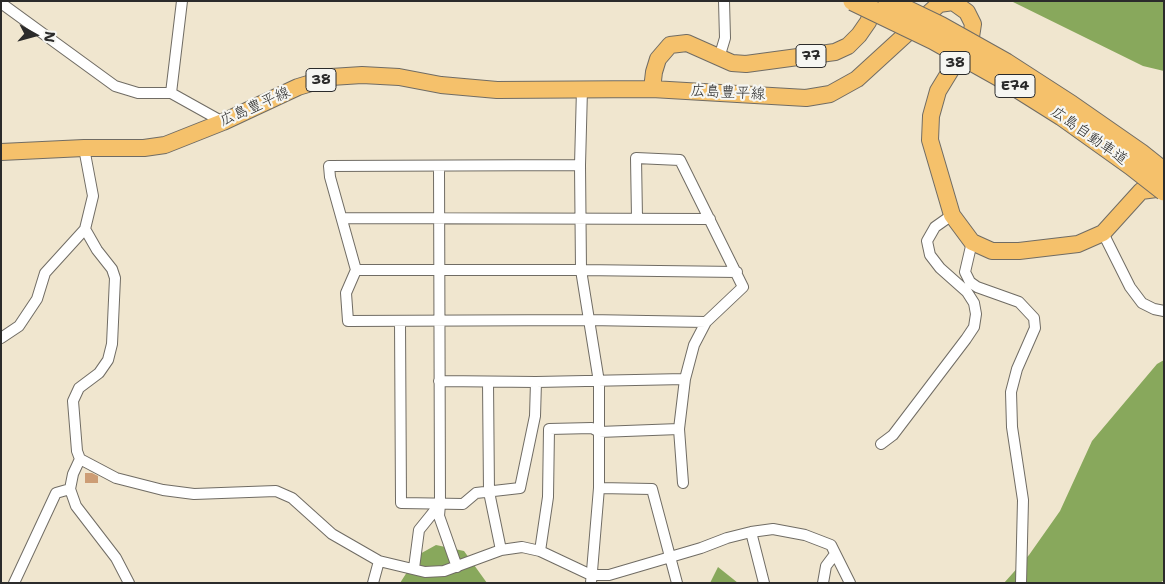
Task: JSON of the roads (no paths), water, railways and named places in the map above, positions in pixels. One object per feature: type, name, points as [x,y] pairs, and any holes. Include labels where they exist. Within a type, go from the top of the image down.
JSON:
[{"type":"highway","name":"広島自動車道","points":[[853,1],[934,40],[1000,77],[1070,122],[1164,189]]},
{"type":"highway","name":"広島自動車道","points":[[888,1],[940,26],[1006,63],[1072,105],[1164,172]]},
{"type":"main road","name":"77","points":[[652,89],[658,59],[670,45],[687,43],[732,63],[746,64],[836,52],[848,46],[859,35],[868,22],[876,1]]},
{"type":"main road","name":"広島豊平線","points":[[1,152],[84,148],[144,148],[165,145],[223,122],[298,87],[331,77],[389,76],[441,85],[497,90],[652,89],[806,98],[830,94],[857,79],[939,4],[953,2],[968,12],[973,24],[971,38],[938,91],[931,116],[930,140],[952,216],[972,242]]},
{"type":"main road","points":[[972,242],[992,251],[1019,251],[1078,244],[1103,233],[1141,192],[1164,189]]},
{"type":"street","points":[[170,93],[182,1]]},
{"type":"street","points":[[719,58],[725,38],[724,1]]},
{"type":"street","points":[[1,3],[115,86],[138,93],[170,93],[223,122]]},
{"type":"street","points":[[582,89],[580,270],[599,382],[599,488],[591,579]]},
{"type":"street","points":[[1,338],[19,326],[37,299],[45,273],[85,229],[92,196],[84,148]]},
{"type":"street","points":[[637,218],[636,158],[680,160],[743,287],[706,322],[694,345],[684,379],[679,429],[683,482]]},
{"type":"street","points":[[580,165],[330,166],[330,177],[356,270],[346,293],[348,321],[588,320],[706,322]]},
{"type":"street","points":[[439,166],[439,516],[457,567]]},
{"type":"street","points":[[880,444],[894,435],[974,327],[976,314],[974,303],[967,292],[940,268],[930,255],[927,241],[934,228],[952,216]]},
{"type":"street","points":[[342,218],[710,219]]},
{"type":"street","points":[[85,229],[97,250],[112,269],[115,278],[112,344],[108,360],[99,373],[79,388],[73,400],[77,450],[80,459],[73,474],[70,489],[76,506],[116,558],[129,583]]},
{"type":"street","points":[[1103,233],[1130,287],[1142,303],[1154,309],[1164,311]]},
{"type":"street","points":[[972,242],[965,272],[970,282],[984,290],[1019,302],[1034,318],[1035,328],[1017,369],[1012,392],[1012,427],[1023,500],[1021,583]]},
{"type":"street","points":[[356,270],[737,272]]},
{"type":"street","points":[[400,321],[401,503],[462,504],[476,493],[520,488],[534,416],[536,382]]},
{"type":"street","points":[[439,381],[599,382],[684,379]]},
{"type":"street","points":[[488,382],[489,492],[501,550]]},
{"type":"street","points":[[540,551],[548,497],[549,429],[592,428],[599,432],[679,429]]},
{"type":"street","points":[[80,459],[116,478],[162,490],[194,494],[276,491],[292,498],[332,534],[379,561],[426,572],[444,571],[501,550],[522,547],[540,551],[591,579],[701,548],[727,538],[773,529],[805,535],[830,545],[850,583]]},
{"type":"street","points":[[599,488],[652,489],[677,583]]},
{"type":"street","points":[[14,583],[56,493],[70,489]]},
{"type":"street","points":[[414,568],[419,530],[440,504]]},
{"type":"street","points":[[751,532],[764,583]]},
{"type":"street","points":[[823,583],[826,566],[836,554]]},
{"type":"street","points":[[373,583],[379,561]]}]
